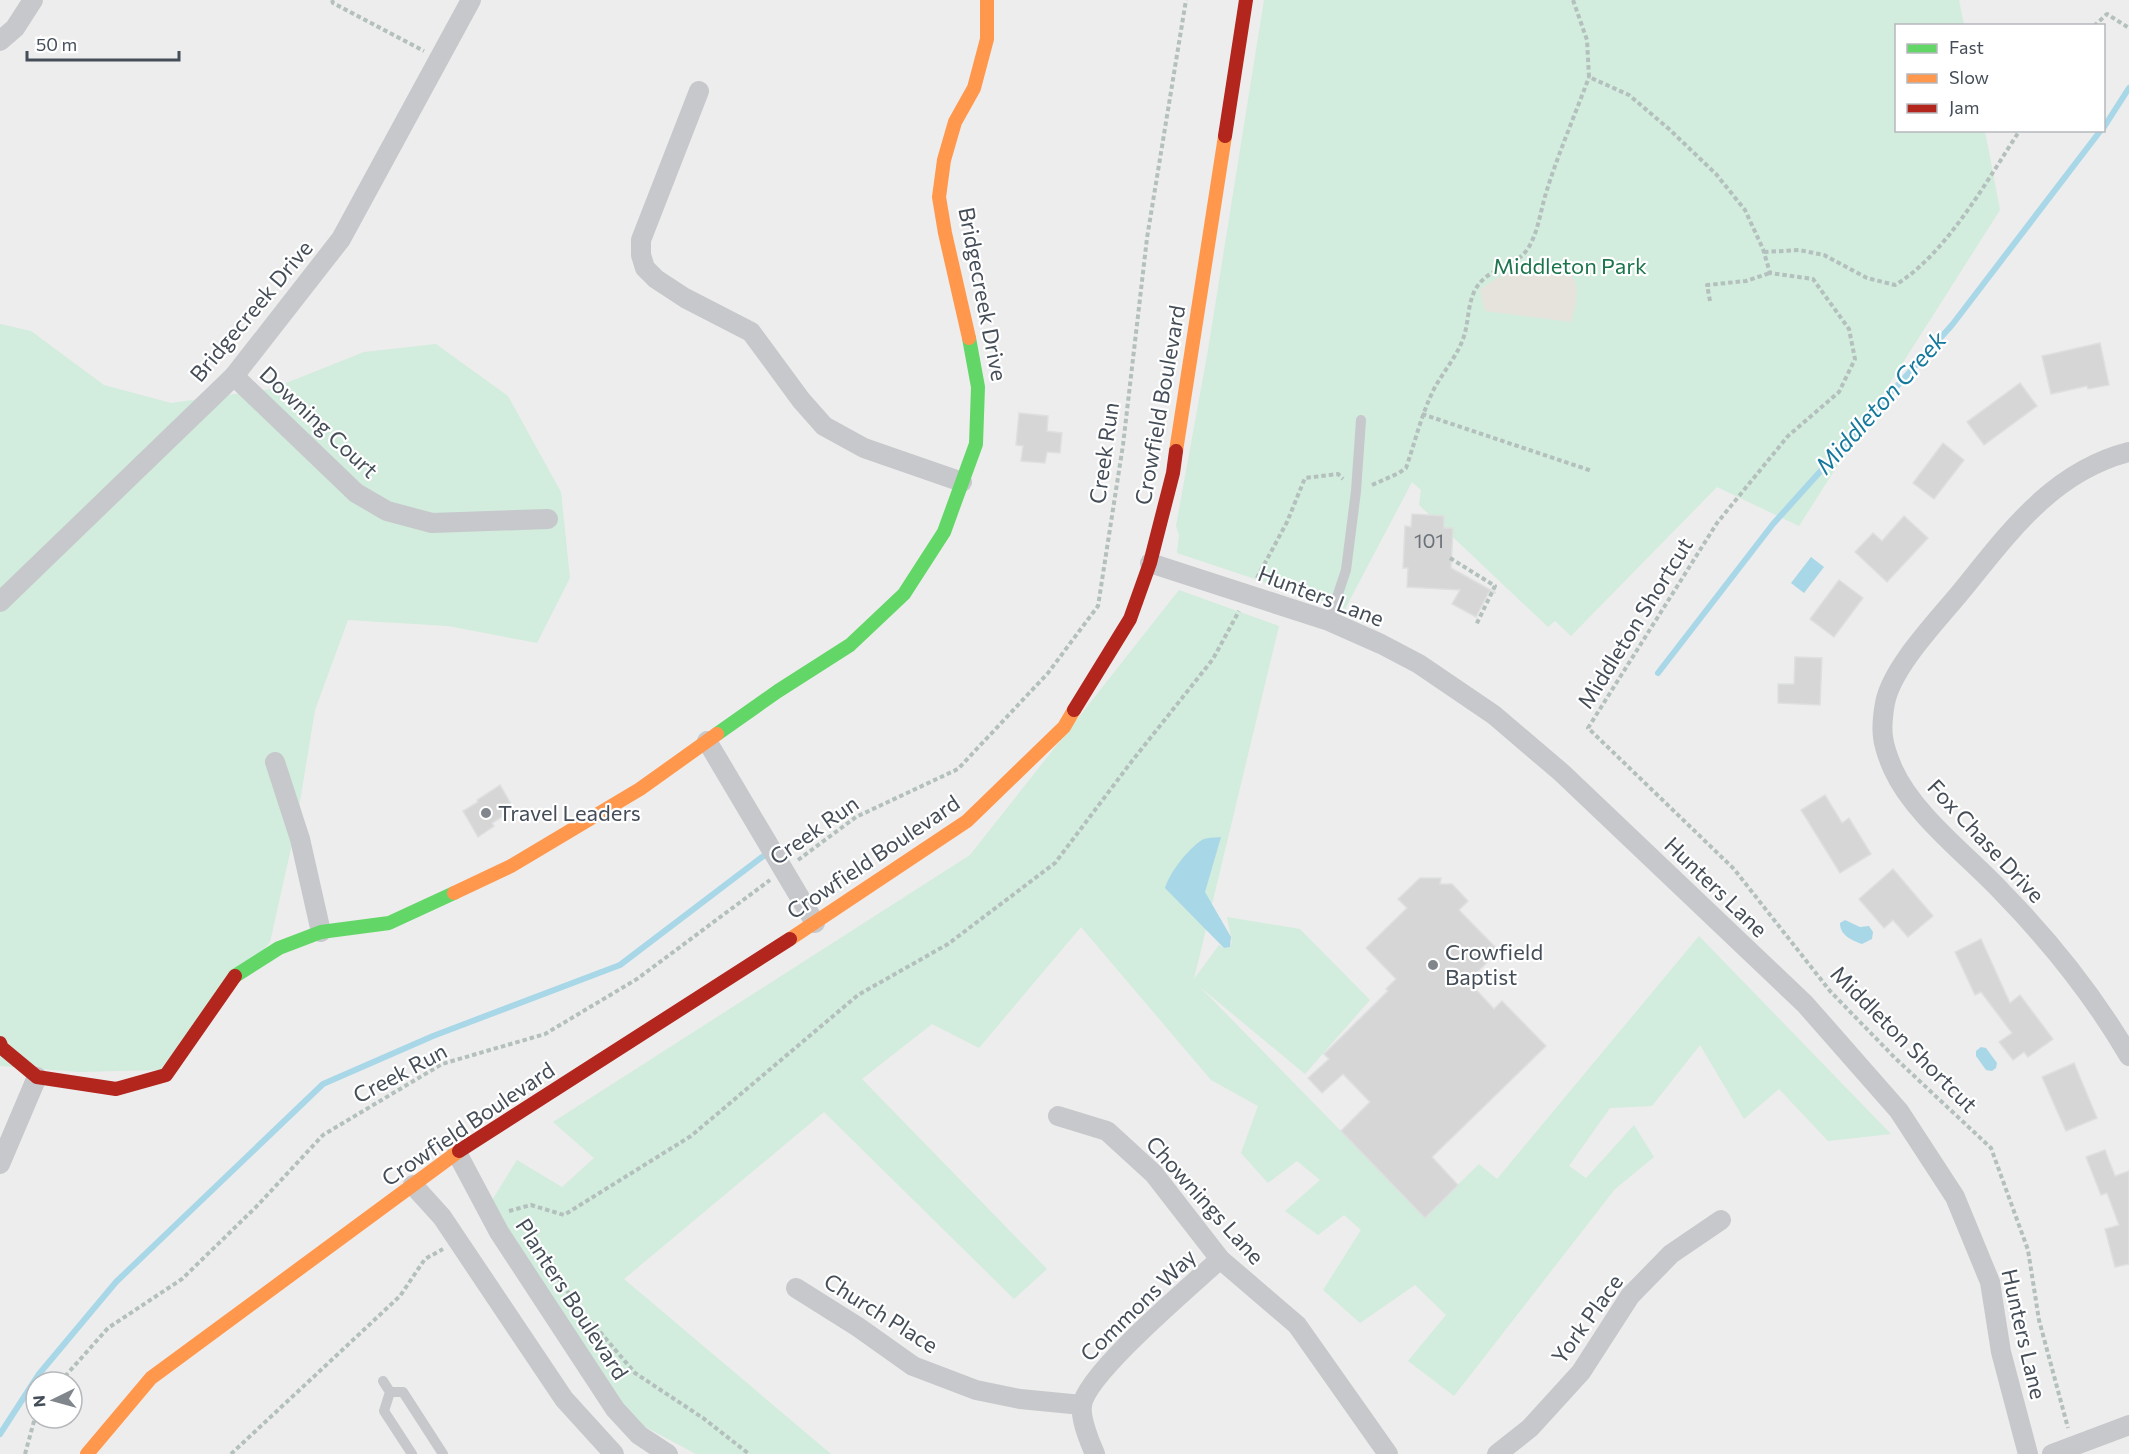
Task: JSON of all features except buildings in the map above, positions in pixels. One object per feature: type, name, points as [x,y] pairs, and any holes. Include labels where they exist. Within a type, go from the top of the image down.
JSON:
[{"type":"main road","name":"Bridgecreek Drive","points":[[37,1077],[116,1089],[166,1075],[237,974],[279,948],[321,932],[389,923],[511,866],[640,789],[778,691],[850,645],[904,594],[944,532],[976,444],[978,387],[939,197],[944,160],[955,122],[974,88],[987,39],[987,0]]},
{"type":"main road","name":"Crowfield Boulevard","points":[[87,1454],[151,1378],[457,1154],[815,923],[967,821],[1064,727],[1130,619],[1150,563],[1173,473],[1246,0]]},
{"type":"main road","points":[[0,1043],[2,1048],[37,1077]]},
{"type":"street","points":[[0,41],[15,28],[33,0]]},
{"type":"street","name":"Bridgecreek Drive","points":[[0,602],[234,376],[341,239],[441,60],[471,0]]},
{"type":"street","points":[[699,91],[641,240],[641,255],[645,268],[656,279],[685,298],[751,332],[801,400],[824,426],[864,448],[962,482]]},
{"type":"street","name":"Downing Court","points":[[234,376],[356,493],[387,510],[432,523],[548,519]]},
{"type":"street","name":"Fox Chase Drive","points":[[2129,452],[2066,479],[2014,526],[1900,668],[1885,701],[1881,738],[1894,771],[1922,813],[2002,892],[2078,978],[2129,1056]]},
{"type":"street","name":"Hunters Lane","points":[[1150,563],[1329,621],[1419,664],[1494,715],[1562,773],[1805,1004],[1899,1111],[1956,1197],[1990,1282],[2001,1352],[2028,1454]]},
{"type":"street","points":[[707,741],[815,923]]},
{"type":"street","points":[[275,762],[300,839],[321,932]]},
{"type":"street","points":[[0,1164],[37,1077]]},
{"type":"street","name":"Chownings Lane","points":[[1058,1116],[1107,1131],[1154,1174],[1220,1259],[1297,1325],[1389,1454]]},
{"type":"street","name":"Planters Boulevard","points":[[457,1154],[499,1232],[615,1409],[639,1435],[668,1454]]},
{"type":"street","points":[[413,1185],[442,1217],[564,1399],[614,1454]]},
{"type":"street","name":"York Place","points":[[1497,1454],[1530,1428],[1581,1371],[1630,1296],[1671,1254],[1721,1220]]},
{"type":"street","name":"Commons Way","points":[[1082,1406],[1096,1377],[1130,1342],[1220,1259]]},
{"type":"street","name":"Church Place","points":[[796,1288],[858,1327],[913,1366],[976,1390],[1020,1399],[1082,1406]]},
{"type":"street","points":[[1082,1406],[1087,1434],[1095,1454]]},
{"type":"street","points":[[2052,1454],[2129,1425]]},
{"type":"lane","points":[[1329,621],[1346,570],[1356,491],[1361,420]]},
{"type":"lane","points":[[383,1381],[390,1392],[384,1411],[412,1454]]},
{"type":"lane","points":[[390,1392],[403,1392],[443,1454]]},
{"type":"path","points":[[332,0],[333,3],[441,60]]},
{"type":"path","name":"Creek Run","points":[[71,1370],[108,1328],[182,1279],[256,1207],[323,1135],[442,1064],[545,1035],[637,979],[856,817],[958,769],[1048,673],[1098,606],[1123,445],[1147,238],[1186,0]]},
{"type":"path","points":[[1573,0],[1587,40],[1589,77],[1629,95],[1669,129],[1716,174],[1745,210],[1764,252],[1770,273],[1746,281],[1707,285],[1710,301]]},
{"type":"path","points":[[2096,24],[2107,14],[2129,28]]},
{"type":"path","points":[[1764,252],[1799,250],[1824,255],[1867,278],[1895,285],[1913,275],[1962,219],[2019,132]]},
{"type":"path","name":"Middleton Shortcut","points":[[1770,273],[1813,279],[1849,329],[1855,359],[1839,392],[1788,435],[1718,523],[1588,728],[1734,869],[1830,991],[1895,1058],[1991,1148],[2028,1250],[2039,1320],[2074,1446]]},
{"type":"path","points":[[1422,414],[1592,471]]},
{"type":"path","points":[[1450,558],[1495,586],[1476,626]]},
{"type":"path","points":[[509,1210],[516,1220]]},
{"type":"path","points":[[523,1229],[577,1305],[635,1373],[703,1418],[749,1454]]},
{"type":"path","points":[[25,1454],[32,1430]]},
{"type":"green space","name":"Middleton Park","points":[[1264,0],[1959,0],[1964,24],[1895,24],[1895,132],[1985,132],[2000,210],[1799,526],[1717,487],[1571,636],[1555,621],[1548,627],[1419,505],[1421,490],[1412,482],[1345,609],[1177,553],[1179,535],[1176,526],[1208,350]]},
{"type":"green space","points":[[0,324],[31,331],[104,385],[171,403],[271,389],[364,352],[436,344],[508,396],[561,492],[570,578],[537,643],[448,626],[348,620],[315,710],[296,826],[270,942],[161,1070],[79,1072],[0,1066]]},
{"type":"green space","points":[[1179,590],[1279,626],[1194,979],[1219,945],[1224,948],[1230,947],[1232,942],[1227,917],[1300,929],[1370,1000],[1305,1074],[1200,987],[1425,1217],[1479,1164],[1497,1179],[1699,936],[1891,1134],[1828,1141],[1779,1089],[1744,1119],[1700,1045],[1652,1106],[1610,1108],[1569,1166],[1586,1178],[1634,1125],[1654,1157],[1615,1189],[1454,1396],[1408,1361],[1446,1315],[1415,1285],[1360,1323],[1323,1290],[1361,1230],[1344,1215],[1318,1235],[1285,1211],[1320,1180],[1297,1161],[1268,1183],[1241,1153],[1258,1106],[1211,1080],[1081,927],[979,1048],[932,1024],[862,1079],[1047,1269],[1014,1299],[824,1112],[624,1279],[831,1454],[696,1454],[634,1421],[489,1205],[517,1160],[562,1187],[594,1158],[553,1122],[970,855]]},
{"type":"sand","points":[[1542,263],[1555,265],[1565,270],[1575,282],[1577,291],[1571,322],[1485,311],[1480,290],[1510,272]]},
{"type":"water","points":[[1811,557],[1824,567],[1804,593],[1791,583]]},
{"type":"water","points":[[1221,837],[1205,892],[1231,937],[1230,947],[1224,948],[1165,888],[1175,868],[1191,849],[1204,839]]},
{"type":"water","points":[[1845,920],[1860,927],[1869,926],[1873,932],[1872,939],[1862,944],[1854,941],[1840,927],[1840,923]]},
{"type":"water","points":[[1981,1047],[1986,1048],[1997,1063],[1996,1068],[1992,1071],[1986,1070],[1976,1056],[1976,1051]]},
{"type":"waterway","name":"Middleton Creek","points":[[2105,125],[2129,88]]},
{"type":"waterway","name":"Middleton Creek","points":[[1658,673],[1773,524],[1952,325],[2099,132]]},
{"type":"waterway","points":[[0,1434],[39,1374],[116,1282],[323,1084],[433,1036],[620,965],[770,851]]},
{"type":"traffic: fast","points":[[717,734],[778,691],[850,645],[904,594],[944,532],[976,444],[978,387],[969,338]]},
{"type":"traffic: fast","points":[[235,976],[279,948],[321,932],[389,923],[454,893]]},
{"type":"traffic: slow","points":[[969,338],[939,197],[944,160],[955,122],[974,88],[987,39],[987,0]]},
{"type":"traffic: slow","points":[[1176,451],[1225,136]]},
{"type":"traffic: slow","points":[[790,939],[967,821],[1064,727],[1074,710]]},
{"type":"traffic: slow","points":[[454,893],[511,866],[640,789],[717,734]]},
{"type":"traffic: slow","points":[[87,1454],[151,1378],[459,1151]]},
{"type":"traffic: jam","points":[[1225,136],[1246,0]]},
{"type":"traffic: jam","points":[[1074,710],[1130,619],[1150,563],[1173,473],[1176,451]]},
{"type":"traffic: jam","points":[[459,1151],[790,939]]},
{"type":"traffic: jam","points":[[0,1043],[2,1048],[37,1077],[116,1089],[166,1075],[235,976]]},
{"type":"place","name":"Travel Leaders","points":[[486,813]]},
{"type":"place","name":"Crowfield Baptist","points":[[1433,965]]}]
